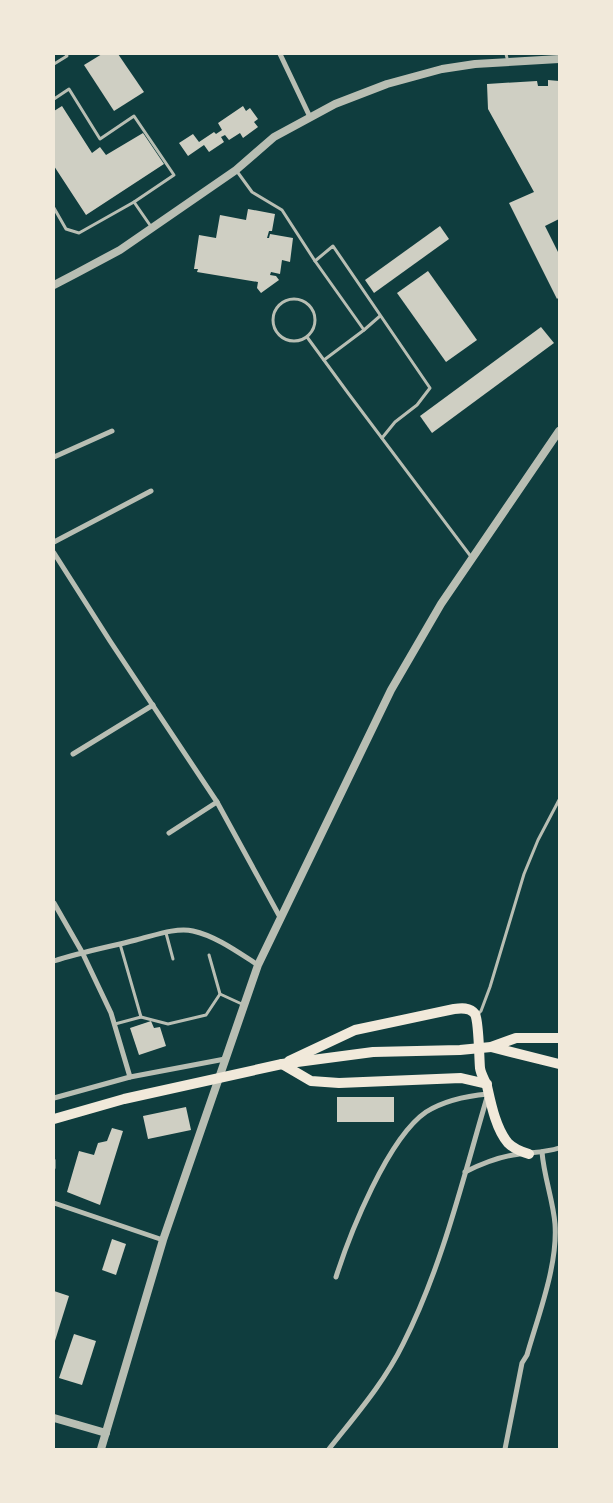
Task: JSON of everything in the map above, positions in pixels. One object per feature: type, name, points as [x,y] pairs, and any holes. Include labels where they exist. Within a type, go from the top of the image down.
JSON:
[{"type":"main road","points":[[282,1064],[355,1030],[461,1008],[470,1010],[477,1022],[480,1072],[498,1125],[508,1143],[516,1149],[529,1154]]},
{"type":"main road","points":[[54,1119],[124,1099],[282,1064],[373,1052],[460,1050],[491,1047],[516,1038],[559,1038]]},
{"type":"main road","points":[[491,1047],[559,1064]]},
{"type":"main road","points":[[282,1064],[312,1081],[339,1082],[461,1078],[487,1089]]},
{"type":"street","points":[[280,54],[310,117]]},
{"type":"street","points":[[54,284],[77,274],[120,250],[236,170],[274,137],[335,104],[387,84],[442,70],[507,58],[537,57],[559,59]]},
{"type":"street","points":[[54,457],[112,431]]},
{"type":"street","points":[[101,1449],[163,1240],[258,965],[391,690],[441,604],[559,431]]},
{"type":"street","points":[[54,542],[151,491]]},
{"type":"street","points":[[54,553],[217,802],[281,919]]},
{"type":"street","points":[[74,754],[153,705]]},
{"type":"street","points":[[169,833],[217,802]]},
{"type":"street","points":[[54,904],[82,952],[111,1013],[130,1077]]},
{"type":"street","points":[[54,961],[82,952],[166,933],[188,930],[194,931],[237,952],[258,965]]},
{"type":"street","points":[[54,1098],[130,1077],[225,1059]]},
{"type":"street","points":[[329,1449],[376,1390],[403,1345],[432,1278],[450,1226],[487,1089]]},
{"type":"street","points":[[336,1277],[367,1199],[404,1132],[416,1120],[435,1107],[487,1089]]},
{"type":"street","points":[[465,1172],[489,1161],[559,1148]]},
{"type":"street","points":[[505,1449],[522,1363],[547,1286],[555,1241],[552,1198],[544,1169],[542,1152]]},
{"type":"street","points":[[54,1202],[163,1240]]},
{"type":"street","points":[[54,1418],[106,1433]]},
{"type":"lane","points":[[54,64],[67,56],[66,54]]},
{"type":"lane","points":[[54,99],[69,90],[100,139],[134,116],[174,175],[134,202],[79,233],[66,229],[54,208]]},
{"type":"lane","points":[[236,170],[252,192],[282,210],[315,261],[364,330]]},
{"type":"lane","points":[[134,202],[152,228]]},
{"type":"lane","points":[[315,261],[333,246],[430,388],[417,405],[395,422],[382,438]]},
{"type":"lane","points":[[291,300],[304,302],[310,306],[315,316],[315,322],[314,328],[307,336],[302,340],[291,341],[280,336],[274,324],[275,311],[279,306],[291,300]]},
{"type":"lane","points":[[324,360],[380,316]]},
{"type":"lane","points":[[307,336],[473,559]]},
{"type":"lane","points":[[477,1022],[490,987],[524,874],[538,840],[559,800]]},
{"type":"lane","points":[[166,933],[173,959]]},
{"type":"lane","points":[[120,944],[141,1017]]},
{"type":"lane","points":[[209,955],[220,994],[244,1005]]},
{"type":"lane","points":[[114,1024],[141,1017],[168,1024],[206,1014],[220,994]]},
{"type":"lane","points":[[54,1160],[54,1168]]},
{"type":"building","points":[[102,54],[118,54],[144,92],[114,111],[84,65]]},
{"type":"building","points":[[548,80],[559,81],[559,219],[545,226],[559,254],[559,297],[557,299],[509,203],[534,192],[488,109],[487,84],[537,81],[538,86],[548,86]]},
{"type":"building","points":[[62,106],[92,153],[100,147],[106,155],[143,133],[164,164],[86,215],[54,166],[54,111]]},
{"type":"building","points":[[243,106],[246,111],[250,108],[258,119],[254,122],[258,127],[243,138],[240,133],[229,140],[225,135],[221,137],[224,142],[209,152],[204,145],[188,156],[179,143],[193,134],[199,142],[214,132],[216,134],[222,130],[218,123]]},
{"type":"building","points":[[248,209],[275,214],[272,231],[269,231],[267,238],[269,238],[270,234],[293,238],[290,262],[282,260],[280,274],[271,272],[270,275],[276,276],[279,280],[261,293],[257,288],[258,282],[197,272],[198,269],[194,269],[199,235],[216,238],[220,215],[246,220]]},
{"type":"building","points":[[440,226],[449,239],[374,293],[365,280]]},
{"type":"building","points":[[428,271],[477,340],[446,362],[397,293]]},
{"type":"building","points":[[541,327],[554,343],[432,433],[420,416]]},
{"type":"building","points":[[151,1021],[154,1028],[160,1027],[166,1046],[139,1055],[130,1028]]},
{"type":"building","points":[[337,1097],[394,1097],[394,1122],[337,1122]]},
{"type":"building","points":[[186,1107],[191,1130],[148,1139],[143,1116]]},
{"type":"building","points":[[112,1128],[123,1131],[100,1205],[67,1192],[79,1151],[94,1155],[98,1143],[107,1141]]},
{"type":"building","points":[[112,1239],[126,1244],[116,1275],[102,1270]]},
{"type":"building","points":[[54,1291],[69,1296],[54,1344]]},
{"type":"building","points":[[74,1334],[96,1341],[82,1385],[59,1378]]}]
